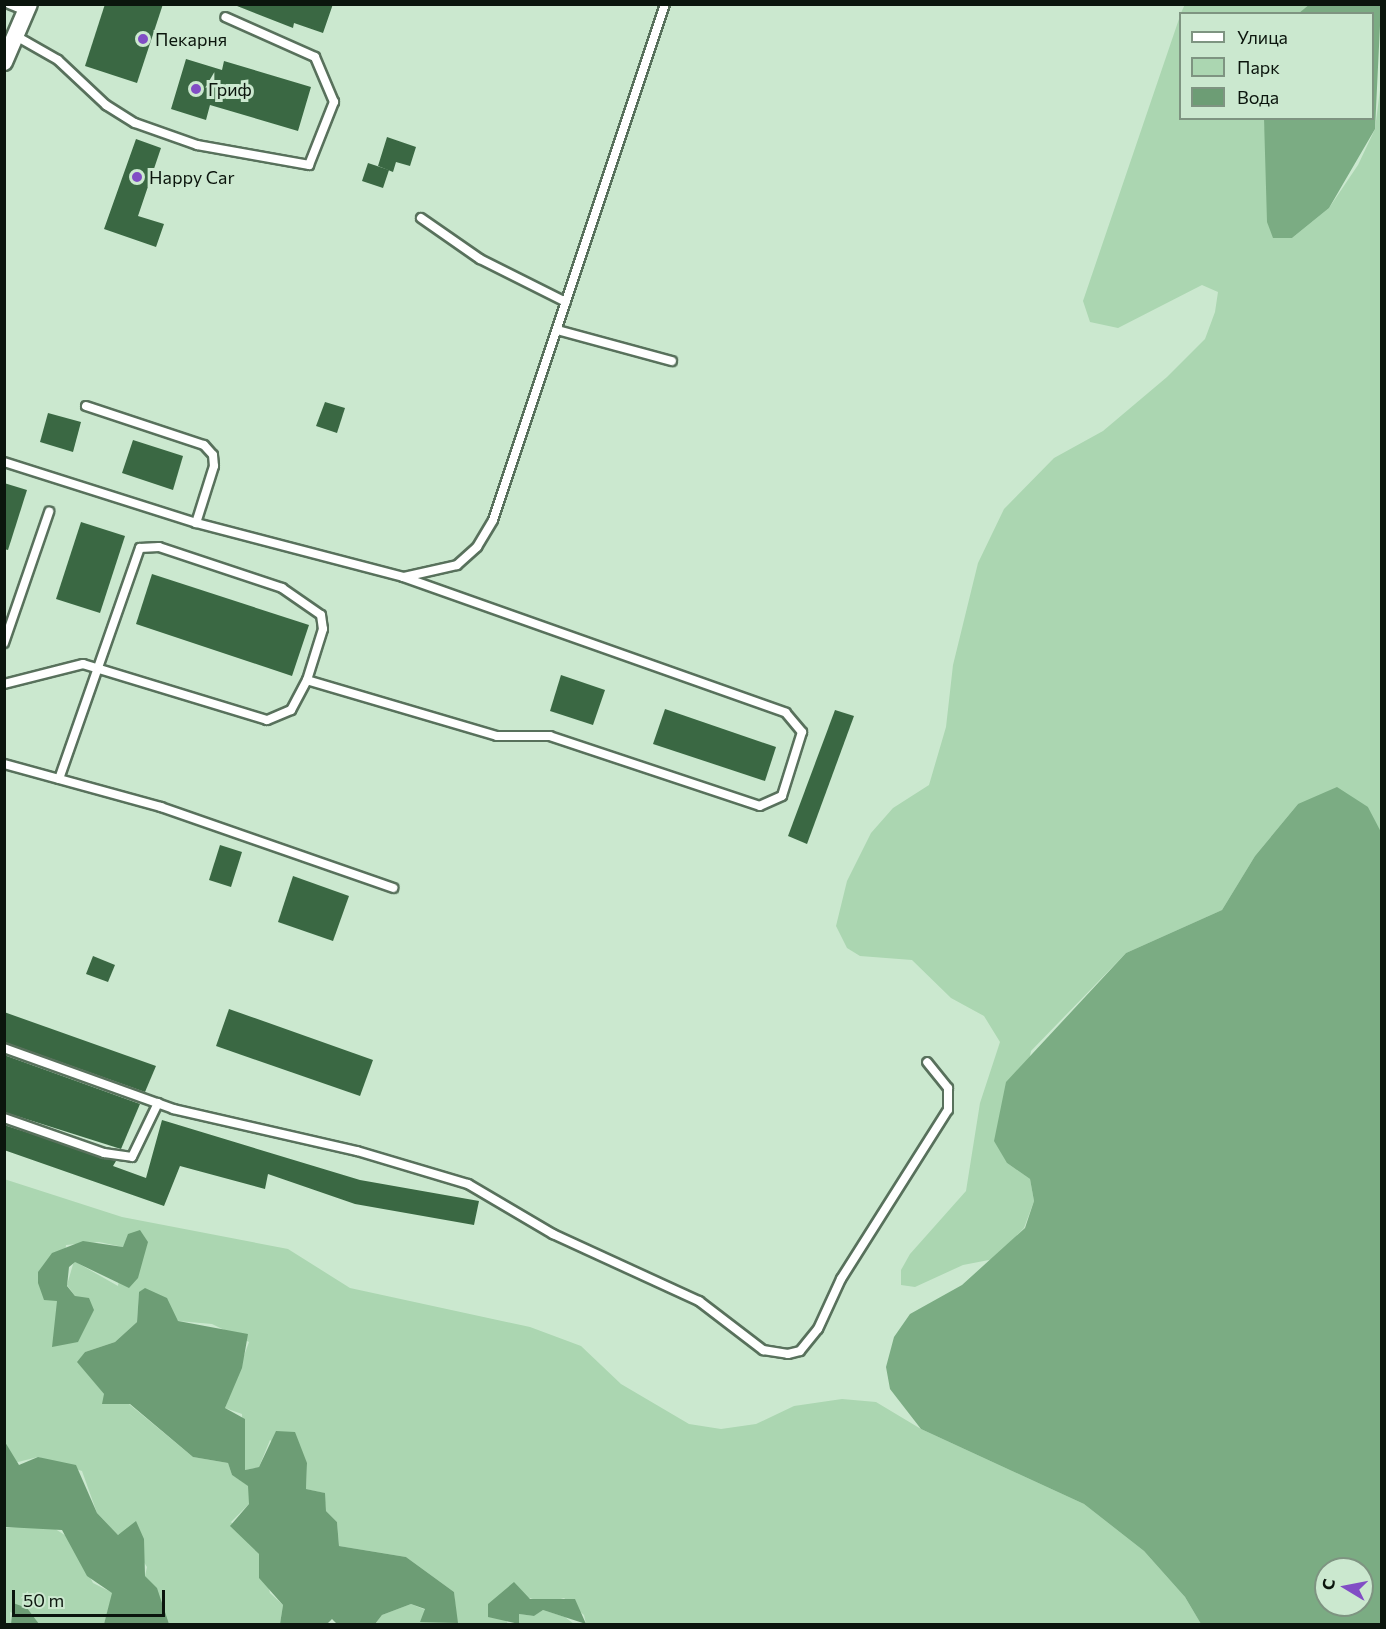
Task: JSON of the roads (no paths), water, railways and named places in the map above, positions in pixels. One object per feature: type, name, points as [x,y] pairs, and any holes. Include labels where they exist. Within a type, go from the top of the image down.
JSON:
[{"type":"street","points":[[4,62],[28,8]]},
{"type":"lane","points":[[9,4],[28,8]]},
{"type":"lane","points":[[403,578],[457,565],[485,537],[557,330],[665,4]]},
{"type":"lane","points":[[16,36],[58,60],[106,105],[135,123],[197,145],[309,165],[334,102],[315,57],[225,16]]},
{"type":"lane","points":[[421,218],[480,259],[566,302]]},
{"type":"lane","points":[[557,330],[672,362]]},
{"type":"lane","points":[[86,406],[204,446],[213,455],[214,466],[196,523]]},
{"type":"lane","points":[[4,462],[196,523],[403,578],[786,712],[802,732],[782,796],[770,805],[750,803],[550,736],[497,736],[307,680]]},
{"type":"lane","points":[[4,643],[49,512]]},
{"type":"lane","points":[[4,684],[69,666],[96,666],[250,719],[279,718],[291,710],[307,680],[323,629],[321,615],[282,588],[150,546],[134,554],[96,666],[59,779]]},
{"type":"lane","points":[[4,764],[161,807],[393,888]]},
{"type":"lane","points":[[4,1048],[158,1103],[357,1151],[476,1187],[554,1234],[699,1301],[764,1350],[788,1354],[800,1350],[818,1329],[841,1279],[948,1110],[948,1088],[927,1062]]},
{"type":"lane","points":[[4,1118],[104,1153],[132,1157],[158,1103]]},
{"type":"water","points":[[140,1230],[148,1242],[138,1278],[129,1288],[75,1262],[69,1267],[67,1286],[75,1296],[89,1298],[94,1310],[78,1342],[52,1347],[57,1301],[44,1300],[38,1283],[38,1272],[52,1253],[83,1241],[123,1247],[128,1234]]},
{"type":"water","points":[[145,1288],[167,1298],[178,1321],[248,1334],[242,1368],[225,1408],[245,1419],[245,1470],[259,1467],[276,1431],[295,1432],[307,1463],[306,1489],[325,1493],[326,1511],[337,1522],[339,1546],[406,1557],[454,1592],[458,1623],[420,1622],[425,1609],[411,1604],[382,1615],[375,1624],[337,1624],[332,1619],[327,1624],[280,1624],[283,1605],[259,1578],[259,1554],[230,1526],[249,1504],[248,1486],[232,1475],[228,1463],[193,1457],[130,1404],[102,1404],[104,1394],[77,1362],[85,1352],[115,1342],[137,1322],[139,1292]]},
{"type":"water","points":[[5,1442],[19,1465],[38,1457],[76,1465],[97,1513],[118,1535],[136,1521],[144,1539],[145,1576],[157,1588],[169,1624],[104,1624],[112,1593],[87,1576],[62,1530],[5,1527]]},
{"type":"water","points":[[514,1582],[530,1599],[575,1599],[586,1624],[543,1610],[534,1616],[519,1614],[519,1624],[488,1617],[488,1604]]},
{"type":"water","points":[[13,1603],[27,1608],[39,1624],[11,1624]]},
{"type":"place","name":"Пекарня","points":[[143,39]]},
{"type":"place","name":"Гриф","points":[[196,89]]},
{"type":"place","name":"Happy Car","points":[[137,177]]}]
